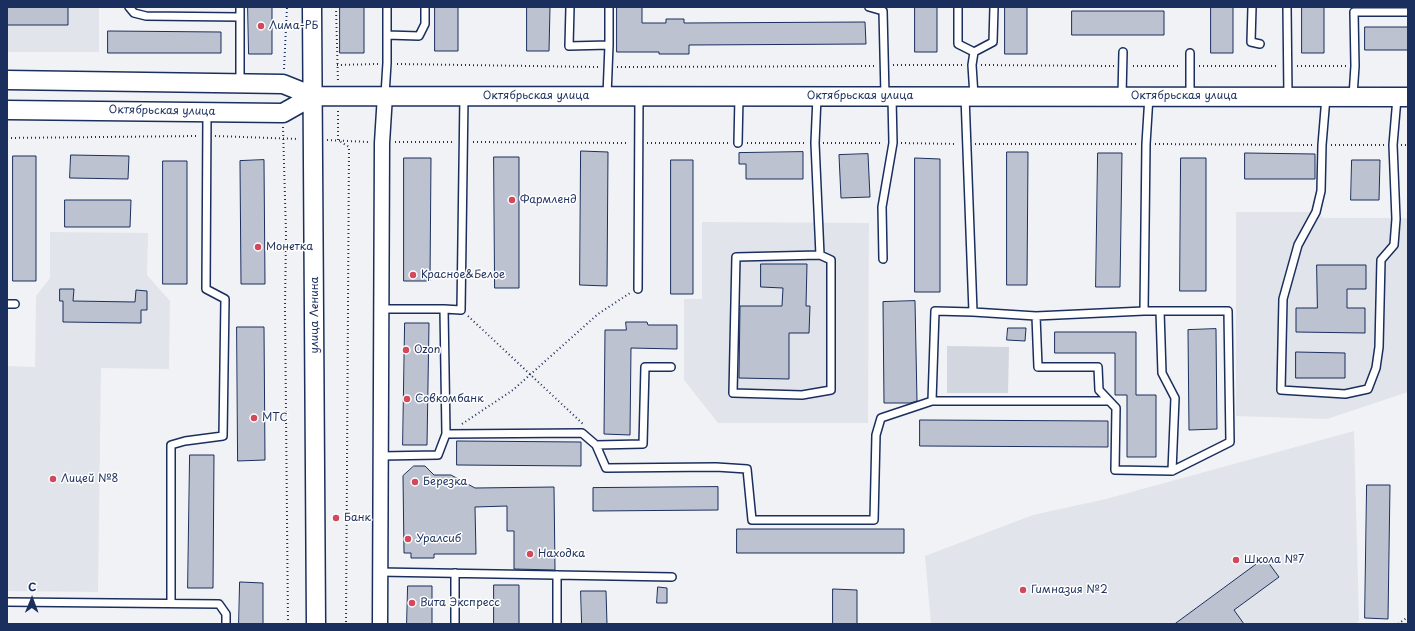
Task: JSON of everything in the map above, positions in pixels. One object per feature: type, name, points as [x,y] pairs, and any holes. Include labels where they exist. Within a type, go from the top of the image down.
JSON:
[{"type":"street","name":"улица Ленина","points":[[312,7],[316,624]]},
{"type":"street","name":"Октябрьская улица","points":[[7,80],[283,84],[313,96],[888,95],[1402,97]]},
{"type":"street","points":[[53,80],[54,110]]},
{"type":"street","points":[[380,624],[382,143],[385,95]]},
{"type":"street","name":"Октябрьская улица","points":[[7,110],[283,113],[313,96]]},
{"type":"lane","points":[[129,7],[134,13],[146,16],[240,17]]},
{"type":"lane","points":[[240,7],[240,84]]},
{"type":"lane","points":[[385,95],[387,63],[387,7]]},
{"type":"lane","points":[[387,35],[419,36],[425,24],[425,7]]},
{"type":"lane","points":[[570,7],[569,46],[609,45]]},
{"type":"lane","points":[[607,96],[609,7]]},
{"type":"lane","points":[[869,7],[884,11],[885,66],[893,144],[882,207],[883,259]]},
{"type":"lane","points":[[958,7],[958,44],[974,52]]},
{"type":"lane","points":[[974,52],[993,42],[994,7]]},
{"type":"lane","points":[[1252,7],[1251,42],[1260,44]]},
{"type":"lane","points":[[1287,7],[1288,96]]},
{"type":"lane","points":[[1353,97],[1355,66],[1354,12],[1408,12]]},
{"type":"lane","points":[[973,312],[970,96],[974,52]]},
{"type":"lane","points":[[1122,96],[1123,52]]},
{"type":"lane","points":[[1190,54],[1190,96]]},
{"type":"lane","points":[[381,308],[462,310],[464,96]]},
{"type":"lane","points":[[638,288],[640,96]]},
{"type":"lane","points":[[738,143],[739,96]]},
{"type":"lane","points":[[817,96],[815,143],[820,255]]},
{"type":"lane","points":[[1144,311],[1146,144],[1149,96]]},
{"type":"lane","points":[[1326,97],[1322,145],[1321,191],[1316,212],[1298,245],[1283,299],[1281,390],[1345,394],[1368,389],[1376,368],[1379,347],[1381,260],[1394,245],[1396,219],[1393,145],[1402,97]]},
{"type":"lane","points":[[171,603],[171,445],[184,441],[223,436],[225,299],[206,289],[207,112]]},
{"type":"lane","points":[[820,255],[831,260],[831,390],[802,395],[733,393],[736,256],[820,255]]},
{"type":"lane","points":[[7,304],[15,304]]},
{"type":"lane","points":[[381,456],[438,455],[446,434],[444,309]]},
{"type":"lane","points":[[932,401],[935,311],[1036,316],[1144,311],[1228,311],[1230,442],[1172,471],[1115,470],[1116,408],[1100,390],[1098,367],[1038,367],[1036,316]]},
{"type":"lane","points":[[1160,311],[1162,373],[1175,398],[1172,471]]},
{"type":"lane","points":[[596,445],[642,444],[645,367],[671,367]]},
{"type":"lane","points":[[446,434],[582,433],[596,445],[606,468],[716,467],[747,469],[752,520],[874,520],[876,435],[880,418],[932,401],[1109,401]]},
{"type":"lane","points":[[380,572],[672,577]]},
{"type":"lane","points":[[455,574],[455,624]]},
{"type":"lane","points":[[557,575],[557,624]]},
{"type":"lane","points":[[7,602],[219,604],[226,614],[226,624]]},
{"type":"path","points":[[336,7],[338,140]]},
{"type":"path","points":[[337,65],[387,63],[608,67],[972,65],[1355,66]]},
{"type":"path","points":[[7,138],[207,135],[382,143]]},
{"type":"path","points":[[282,138],[286,234],[285,308],[288,624]]},
{"type":"path","points":[[338,140],[349,147],[346,624]]},
{"type":"path","points":[[446,434],[512,390],[598,314],[638,288]]},
{"type":"path","points":[[462,310],[585,426],[582,433]]},
{"type":"path","points":[[1398,624],[1408,617]]},
{"type":"shaded area","points":[[7,7],[99,7],[99,52],[7,52]]},
{"type":"shaded area","points":[[1236,212],[1316,212],[1323,218],[1408,218],[1408,392],[1327,419],[1236,416]]},
{"type":"shaded area","points":[[702,222],[869,223],[868,423],[718,423],[684,380],[684,299],[702,299]]},
{"type":"shaded area","points":[[50,232],[148,233],[147,275],[170,301],[169,369],[101,368],[98,592],[7,591],[7,366],[35,367],[36,296],[50,278]]},
{"type":"shaded area","points":[[947,346],[1009,347],[1008,393],[947,393]]},
{"type":"shaded area","name":"Школа №7","points":[[1354,431],[1359,621],[1356,624],[931,624],[925,556],[1033,515],[1106,499]]},
{"type":"building","points":[[7,7],[68,7],[68,25],[7,25]]},
{"type":"building","points":[[248,7],[272,7],[272,54],[249,54]]},
{"type":"building","points":[[340,7],[364,7],[364,53],[340,53]]},
{"type":"building","points":[[435,7],[458,7],[458,51],[435,51]]},
{"type":"building","points":[[527,7],[550,7],[549,51],[527,51]]},
{"type":"building","points":[[617,7],[642,7],[642,23],[666,23],[666,19],[684,19],[684,23],[865,22],[866,44],[689,45],[689,54],[617,52]]},
{"type":"building","points":[[915,7],[937,7],[937,52],[915,52]]},
{"type":"building","points":[[1005,7],[1027,7],[1027,54],[1005,54]]},
{"type":"building","points":[[1211,7],[1233,7],[1233,53],[1211,53]]},
{"type":"building","points":[[1302,7],[1324,7],[1324,53],[1302,53]]},
{"type":"building","points":[[1072,11],[1164,11],[1164,35],[1072,35]]},
{"type":"building","points":[[1365,27],[1408,27],[1408,50],[1365,50]]},
{"type":"building","points":[[108,31],[221,32],[221,53],[108,53]]},
{"type":"building","points":[[581,151],[608,152],[607,286],[580,285]]},
{"type":"building","points":[[803,152],[803,179],[746,179],[746,164],[739,164],[739,153]]},
{"type":"building","points":[[1007,152],[1028,152],[1027,285],[1007,285]]},
{"type":"building","points":[[1098,153],[1122,153],[1120,287],[1096,287]]},
{"type":"building","points":[[1245,153],[1315,154],[1315,179],[1245,179]]},
{"type":"building","points":[[868,154],[870,197],[841,198],[839,155]]},
{"type":"building","points":[[71,155],[129,156],[128,179],[70,178]]},
{"type":"building","points":[[13,156],[36,156],[36,281],[13,281]]},
{"type":"building","points":[[494,157],[519,157],[519,288],[495,288]]},
{"type":"building","points":[[404,158],[431,158],[430,281],[404,281]]},
{"type":"building","points":[[915,158],[940,159],[940,292],[915,292]]},
{"type":"building","points":[[1181,158],[1206,158],[1206,291],[1180,291]]},
{"type":"building","points":[[264,160],[265,284],[241,284],[240,161]]},
{"type":"building","points":[[671,160],[693,160],[693,294],[671,294]]},
{"type":"building","points":[[1352,160],[1380,160],[1379,200],[1351,200]]},
{"type":"building","points":[[163,161],[187,161],[187,284],[163,284]]},
{"type":"building","points":[[65,200],[131,200],[130,227],[65,227]]},
{"type":"building","points":[[761,264],[807,264],[806,306],[810,306],[809,333],[789,333],[789,379],[739,378],[740,306],[782,306],[783,288],[761,287]]},
{"type":"building","points":[[1317,265],[1366,265],[1366,289],[1347,289],[1347,308],[1365,308],[1365,333],[1296,332],[1296,308],[1317,308]]},
{"type":"building","points":[[60,289],[74,289],[73,301],[135,302],[136,290],[147,291],[147,310],[141,310],[141,323],[63,322],[63,301],[60,301]]},
{"type":"building","points":[[915,301],[917,401],[910,403],[884,403],[883,302]]},
{"type":"building","points":[[626,322],[647,322],[648,325],[677,325],[677,349],[631,348],[630,435],[604,434],[605,330],[626,330]]},
{"type":"building","points":[[405,323],[429,323],[427,445],[403,445]]},
{"type":"building","points":[[237,327],[264,327],[265,460],[238,461]]},
{"type":"building","points":[[1008,328],[1026,328],[1025,341],[1007,340]]},
{"type":"building","points":[[1216,329],[1217,429],[1189,430],[1188,330]]},
{"type":"building","points":[[1055,332],[1136,332],[1136,395],[1156,395],[1156,457],[1127,457],[1127,395],[1115,395],[1115,353],[1055,353]]},
{"type":"building","points":[[1296,352],[1345,353],[1345,378],[1296,378]]},
{"type":"building","points":[[920,420],[1108,421],[1108,447],[920,446]]},
{"type":"building","points":[[457,441],[581,442],[581,466],[457,465]]},
{"type":"building","points":[[190,455],[214,455],[213,588],[188,588]]},
{"type":"building","points":[[414,466],[425,466],[434,475],[451,475],[475,488],[554,487],[555,570],[514,569],[514,531],[507,531],[507,506],[475,507],[476,554],[434,554],[434,558],[411,558],[411,553],[404,553],[403,476]]},
{"type":"building","points":[[1367,485],[1390,485],[1388,619],[1365,618]]},
{"type":"building","points":[[718,487],[718,510],[593,511],[593,488]]},
{"type":"building","points":[[737,529],[904,529],[904,553],[737,553]]},
{"type":"building","points":[[1265,558],[1279,577],[1234,610],[1244,624],[1175,624]]},
{"type":"building","points":[[240,582],[263,583],[263,624],[239,624]]},
{"type":"building","points":[[494,585],[519,585],[519,624],[494,624]]},
{"type":"building","points":[[408,586],[432,586],[432,624],[407,624]]},
{"type":"building","points":[[658,587],[667,588],[667,603],[657,603]]},
{"type":"building","points":[[833,589],[857,590],[857,624],[833,624]]},
{"type":"building","points":[[581,591],[606,591],[607,624],[582,624]]},
{"type":"place","name":"Лима-РБ","points":[[261,26]]},
{"type":"place","name":"Фармленд","points":[[512,200]]},
{"type":"place","name":"Монетка","points":[[258,247]]},
{"type":"place","name":"Красное&Белое","points":[[413,275]]},
{"type":"place","name":"Ozon","points":[[406,350]]},
{"type":"place","name":"Совкомбанк","points":[[407,399]]},
{"type":"place","name":"МТС","points":[[254,418]]},
{"type":"place","name":"Лицей №8","points":[[53,479]]},
{"type":"place","name":"Березка","points":[[415,482]]},
{"type":"place","name":"Банк","points":[[336,518]]},
{"type":"place","name":"Уралсиб","points":[[408,539]]},
{"type":"place","name":"Находка","points":[[530,554]]},
{"type":"place","name":"Школа №7","points":[[1236,560]]},
{"type":"place","name":"Гимназия №2","points":[[1023,590]]},
{"type":"place","name":"Вита Экспресс","points":[[412,603]]}]
